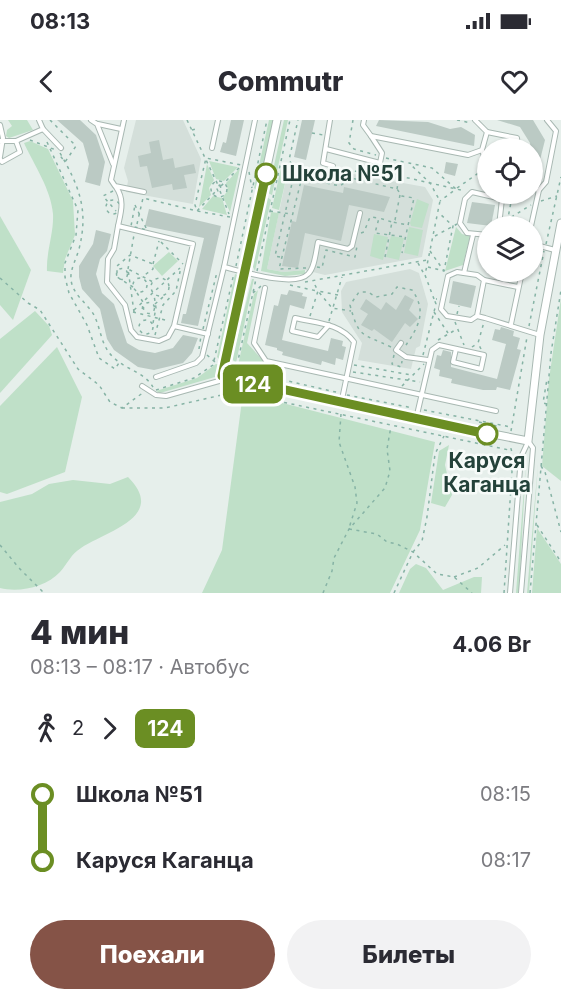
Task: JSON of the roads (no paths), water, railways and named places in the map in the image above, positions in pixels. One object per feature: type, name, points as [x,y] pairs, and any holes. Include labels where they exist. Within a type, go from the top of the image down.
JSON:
[{"type":"street","points":[[277,120],[222,376],[341,404],[528,441],[540,335],[561,223]]},
{"type":"lane","points":[[39,120],[59,149]]},
{"type":"lane","points":[[91,120],[97,124],[121,129]]},
{"type":"lane","points":[[118,226],[193,244],[174,326],[168,337],[159,341],[137,337],[131,330],[125,305],[107,282],[106,273],[118,226],[122,198],[111,180],[124,120]]},
{"type":"lane","points":[[212,148],[218,120]]},
{"type":"lane","points":[[156,377],[196,363],[205,353],[255,120]]},
{"type":"lane","points":[[330,120],[322,164],[333,166]]},
{"type":"lane","points":[[326,148],[380,163],[382,153],[363,125],[364,120]]},
{"type":"lane","points":[[543,185],[546,182],[556,131],[547,120]]},
{"type":"lane","points":[[476,122],[487,132],[517,138]]},
{"type":"lane","points":[[97,124],[113,167]]},
{"type":"lane","points":[[0,125],[2,162],[20,152],[17,144]]},
{"type":"lane","points":[[1,142],[17,144],[44,129]]},
{"type":"lane","points":[[485,138],[487,132]]},
{"type":"lane","points":[[371,136],[468,155],[477,152]]},
{"type":"lane","points":[[115,186],[144,192]]},
{"type":"lane","points":[[477,235],[467,233],[460,223],[465,199],[472,192],[502,199],[500,216]]},
{"type":"lane","points":[[224,267],[281,280],[304,276],[313,269],[318,242],[348,249],[352,246],[360,213]]},
{"type":"lane","points":[[464,273],[473,235]]},
{"type":"lane","points":[[543,247],[555,249]]},
{"type":"lane","points":[[477,278],[457,272],[448,276],[441,309],[447,316],[471,320],[477,316],[484,282]]},
{"type":"lane","points":[[494,282],[519,287]]},
{"type":"lane","points":[[511,324],[520,282]]},
{"type":"lane","points":[[265,288],[254,343],[266,362],[496,411]]},
{"type":"lane","points":[[477,316],[511,324],[540,335]]},
{"type":"lane","points":[[329,326],[318,337],[292,331],[295,318],[329,326],[346,331],[354,342],[341,404]]},
{"type":"lane","points":[[174,326],[208,334]]},
{"type":"lane","points":[[401,343],[400,352],[425,362]]},
{"type":"lane","points":[[416,419],[424,383],[425,362],[432,350],[439,345],[484,355],[481,369],[453,363],[456,349]]},
{"type":"lane","points":[[142,386],[156,395],[165,396],[219,381],[222,376]]},
{"type":"lane","points":[[510,593],[520,458],[528,441],[533,448],[521,593]]},
{"type":"place","name":"Школа №51","points":[[266,174]]},
{"type":"place","name":"Каруся Каганца","points":[[487,434]]}]
